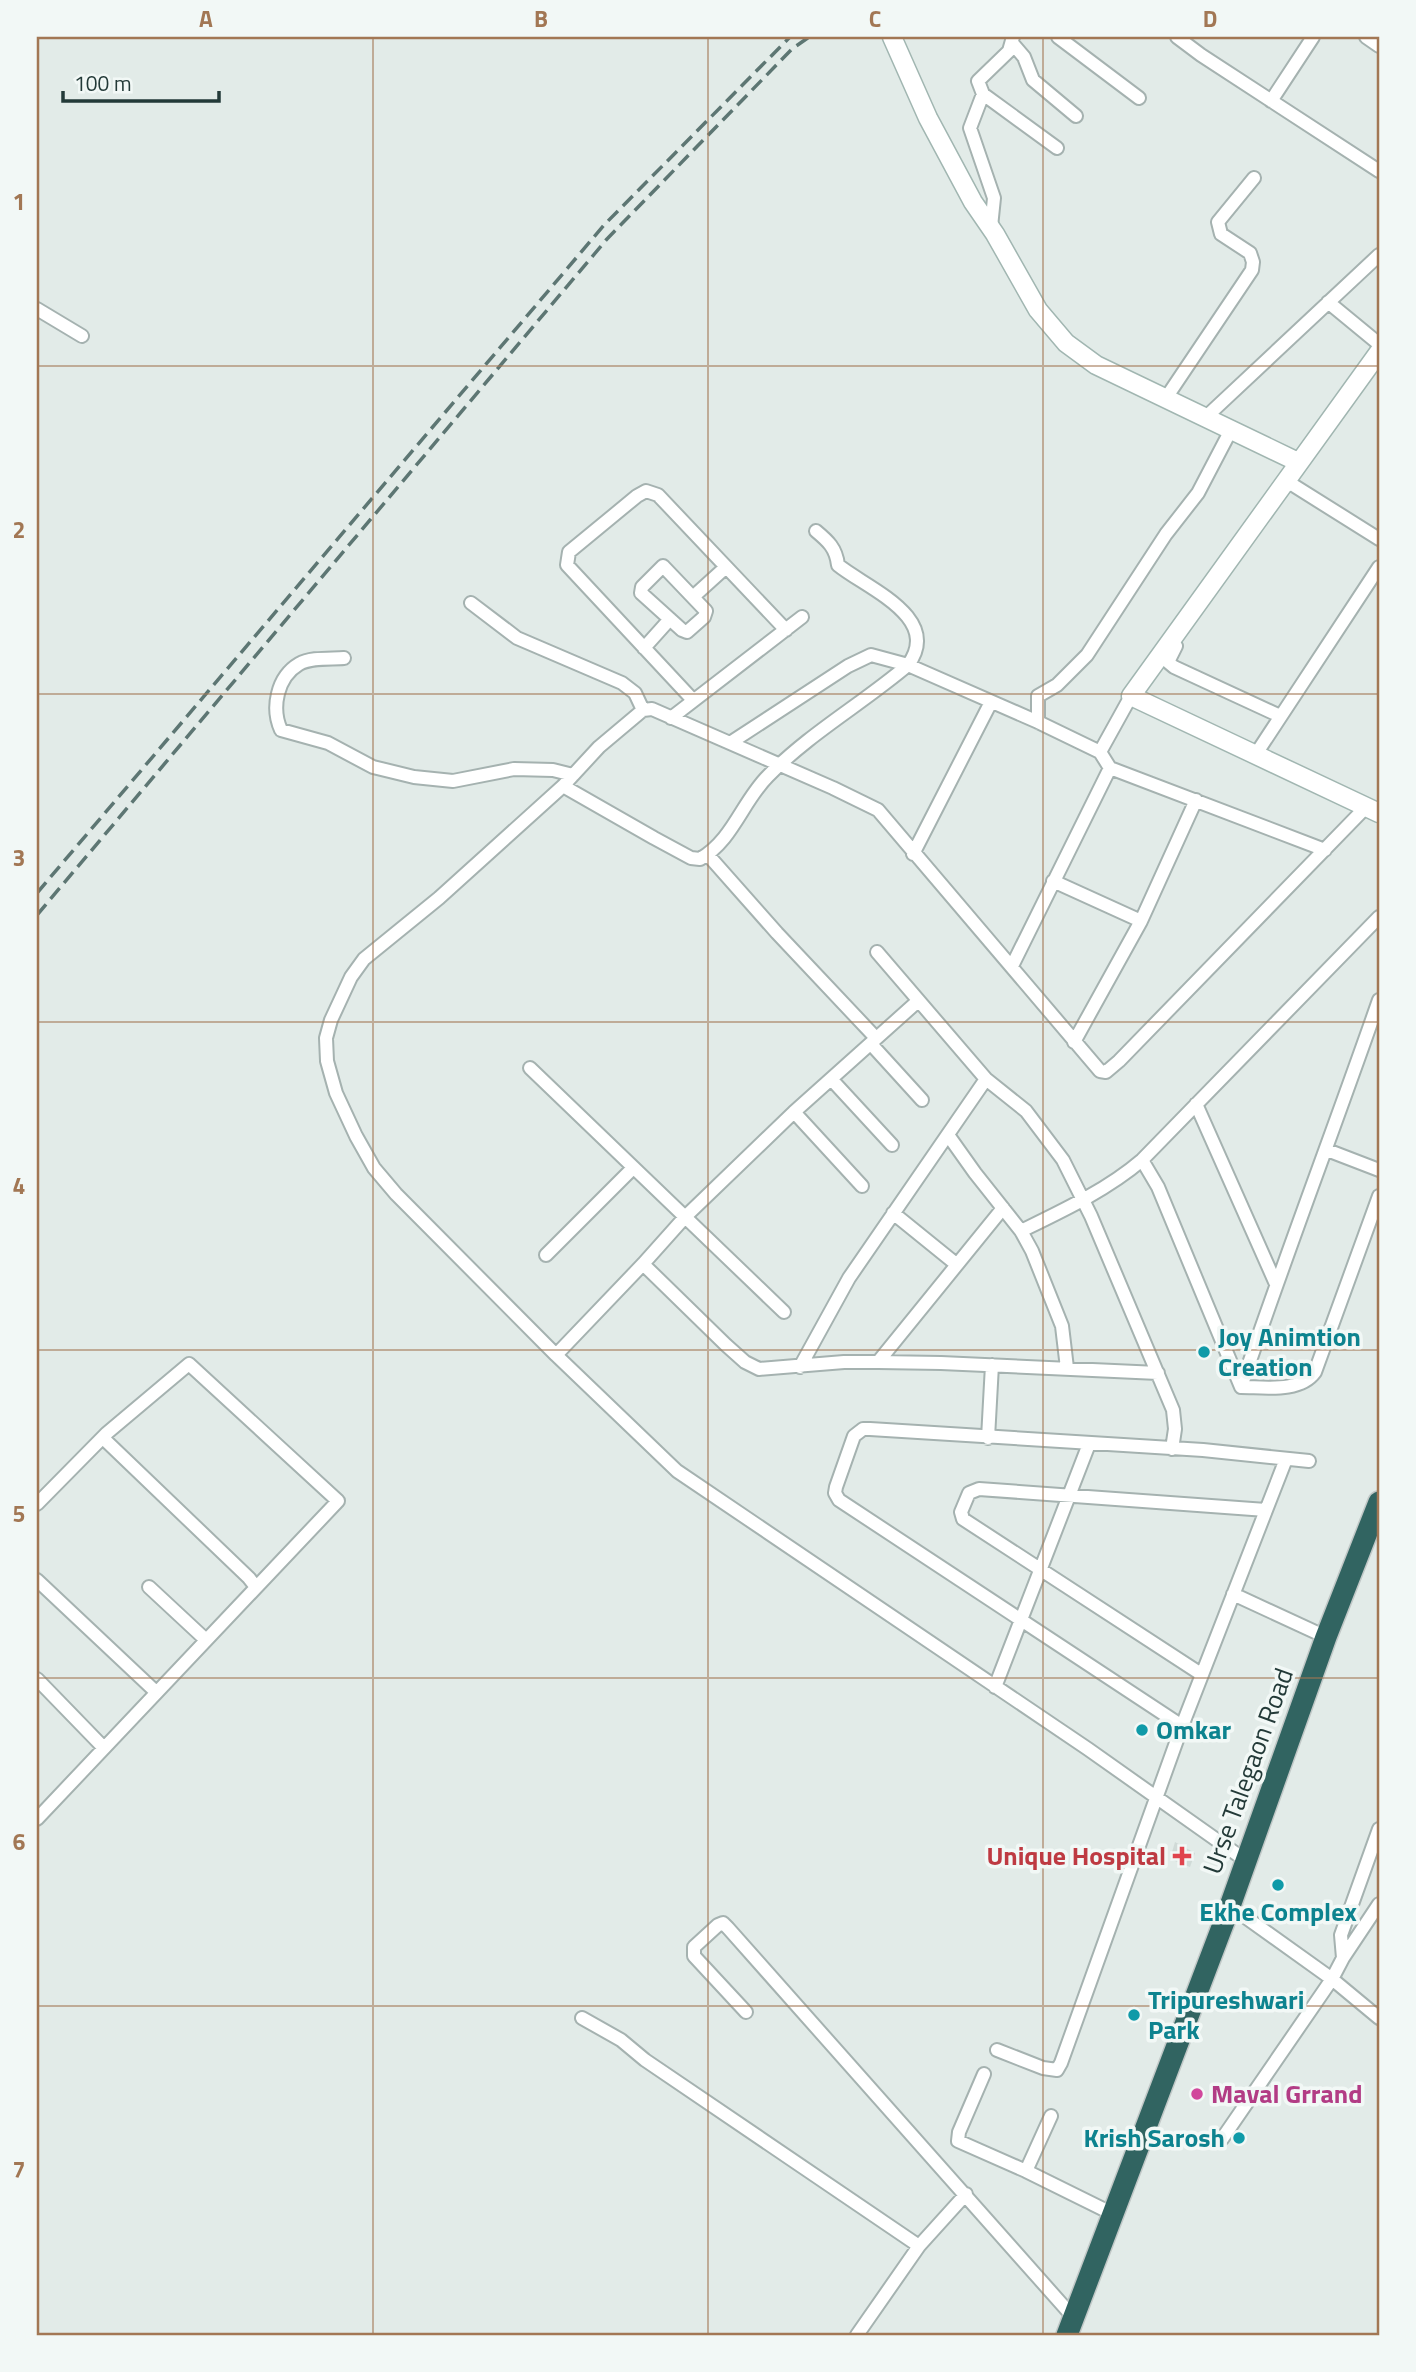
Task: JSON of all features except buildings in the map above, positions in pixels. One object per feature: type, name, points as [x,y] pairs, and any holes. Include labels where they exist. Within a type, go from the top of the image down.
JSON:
[{"type":"highway","name":"Urse Talegaon Road","points":[[1073,2329],[1113,2214],[1230,1906],[1326,1637],[1379,1502]]},
{"type":"street","points":[[892,37],[928,117],[973,202],[993,231]]},
{"type":"street","points":[[899,37],[911,70],[993,231],[1038,310],[1066,343],[1096,365],[1298,461]]},
{"type":"street","points":[[1058,37],[1139,98]]},
{"type":"street","points":[[1177,37],[1379,171]]},
{"type":"street","points":[[1271,101],[1313,37]]},
{"type":"street","points":[[1366,37],[1379,46]]},
{"type":"street","points":[[1012,40],[1009,51],[978,81],[983,93],[1057,148]]},
{"type":"street","points":[[1012,40],[1024,57],[1033,80],[1076,116]]},
{"type":"street","points":[[983,93],[970,128],[995,198],[993,231]]},
{"type":"street","points":[[1166,398],[1252,271],[1250,253],[1221,234],[1218,222],[1254,178]]},
{"type":"street","points":[[1206,417],[1379,255]]},
{"type":"street","points":[[1328,302],[1379,344]]},
{"type":"street","points":[[37,309],[82,336]]},
{"type":"street","points":[[1100,752],[1131,696],[1379,352]]},
{"type":"street","points":[[1038,722],[1038,696],[1057,685],[1087,655],[1166,534],[1198,493],[1232,428]]},
{"type":"street","points":[[1282,484],[1293,485],[1379,539]]},
{"type":"street","points":[[692,699],[567,565],[569,552],[637,496],[646,491],[658,495],[786,630]]},
{"type":"street","points":[[1256,527],[1170,654],[1168,662],[1280,716]]},
{"type":"street","points":[[563,786],[691,858],[700,859],[708,855],[737,821],[765,779],[779,764],[908,665],[914,656],[916,645],[916,635],[910,621],[894,602],[838,565],[832,545],[816,531]]},
{"type":"street","points":[[694,596],[726,566]]},
{"type":"street","points":[[661,567],[666,567],[706,611],[704,617],[690,631],[685,632],[670,619],[640,589],[661,567]]},
{"type":"street","points":[[1256,754],[1379,568]]},
{"type":"street","points":[[471,603],[517,638],[621,683],[635,693],[643,710]]},
{"type":"street","points":[[671,718],[692,699],[802,617]]},
{"type":"street","points":[[644,648],[670,619]]},
{"type":"street","points":[[730,743],[863,657],[880,656],[908,665],[1100,752],[1110,768],[1325,850]]},
{"type":"street","points":[[344,658],[313,660],[299,664],[289,675],[277,695],[276,710],[281,730],[328,743],[373,767],[415,777],[453,781],[514,769],[553,770],[573,775]]},
{"type":"street","points":[[1131,696],[1373,810],[1325,850],[1183,997],[1106,1072],[1100,1071],[1074,1042],[878,810],[652,709],[643,710],[599,747],[563,786],[439,898],[364,959],[340,997],[326,1038],[327,1060],[336,1093],[356,1136],[374,1168],[396,1194],[556,1355],[677,1471],[1245,1860]]},
{"type":"street","points":[[913,854],[991,702]]},
{"type":"street","points":[[1012,966],[1110,768]]},
{"type":"street","points":[[1074,1042],[1141,921],[1196,800]]},
{"type":"street","points":[[708,855],[874,1041],[922,1100]]},
{"type":"street","points":[[1053,881],[1141,921]]},
{"type":"street","points":[[1021,1231],[1083,1198],[1142,1160],[1379,917]]},
{"type":"street","points":[[877,952],[986,1079],[1026,1111],[1063,1160],[1083,1198],[1173,1410],[1175,1429],[1172,1449]]},
{"type":"street","points":[[1241,1387],[1379,1000]]},
{"type":"street","points":[[556,1355],[685,1217],[794,1112],[918,1001]]},
{"type":"street","points":[[530,1068],[632,1169],[784,1312]]},
{"type":"street","points":[[800,1367],[849,1278],[986,1079]]},
{"type":"street","points":[[832,1080],[892,1145]]},
{"type":"street","points":[[1196,1104],[1276,1283]]},
{"type":"street","points":[[794,1112],[862,1186]]},
{"type":"street","points":[[948,1135],[1021,1231],[1062,1326],[1067,1368]]},
{"type":"street","points":[[1327,1150],[1379,1170]]},
{"type":"street","points":[[1142,1160],[1158,1187],[1241,1387]]},
{"type":"street","points":[[546,1255],[632,1169]]},
{"type":"street","points":[[1241,1387],[1300,1385],[1310,1380],[1315,1373],[1379,1196]]},
{"type":"street","points":[[878,1362],[1003,1208]]},
{"type":"street","points":[[893,1213],[956,1264]]},
{"type":"street","points":[[643,1264],[745,1362],[759,1369],[878,1362],[1158,1373]]},
{"type":"street","points":[[37,1504],[103,1438],[189,1364],[338,1501],[37,1819]]},
{"type":"street","points":[[988,1438],[992,1365]]},
{"type":"street","points":[[1182,1726],[839,1500],[835,1493],[854,1436],[863,1429],[1172,1449],[1309,1461]]},
{"type":"street","points":[[103,1438],[256,1587]]},
{"type":"street","points":[[995,1687],[1088,1444]]},
{"type":"street","points":[[997,2050],[1043,2068],[1057,2070],[1201,1674],[1286,1459]]},
{"type":"street","points":[[1201,1674],[963,1519],[961,1512],[969,1493],[979,1489],[1266,1510]]},
{"type":"street","points":[[37,1580],[156,1692]]},
{"type":"street","points":[[149,1587],[206,1640]]},
{"type":"street","points":[[1233,1594],[1326,1637]]},
{"type":"street","points":[[37,1679],[103,1747]]},
{"type":"street","points":[[1343,1958],[1341,1935],[1379,1829]]},
{"type":"street","points":[[1222,2139],[1332,1979],[1379,1904]]},
{"type":"street","points":[[1230,1906],[1332,1979],[1379,2018]]},
{"type":"street","points":[[746,2012],[694,1956],[694,1947],[723,1923],[966,2194],[1073,2329]]},
{"type":"street","points":[[582,2018],[621,2040],[645,2060],[919,2246]]},
{"type":"street","points":[[984,2074],[958,2141],[1113,2214]]},
{"type":"street","points":[[1026,2171],[1051,2116]]},
{"type":"street","points":[[857,2335],[919,2246],[966,2194]]},
{"type":"shaded area","name":"Unique Hospital","points":[[1175,1842],[1195,1853],[1190,1867],[1170,1859]]},
{"type":"railway","points":[[37,893],[605,224],[790,37]]},
{"type":"railway","points":[[37,915],[607,239],[792,49],[809,37]]},
{"type":"place","name":"Joy Animtion Creation","points":[[1204,1352]]},
{"type":"place","name":"Omkar","points":[[1142,1730]]},
{"type":"place","name":"Unique Hospital","points":[[1182,1856]]},
{"type":"place","name":"Ekhe Complex","points":[[1278,1885]]},
{"type":"place","name":"Tripureshwari Park","points":[[1134,2015]]},
{"type":"place","name":"Maval Grrand","points":[[1197,2094]]},
{"type":"place","name":"Krish Sarosh","points":[[1239,2138]]}]
